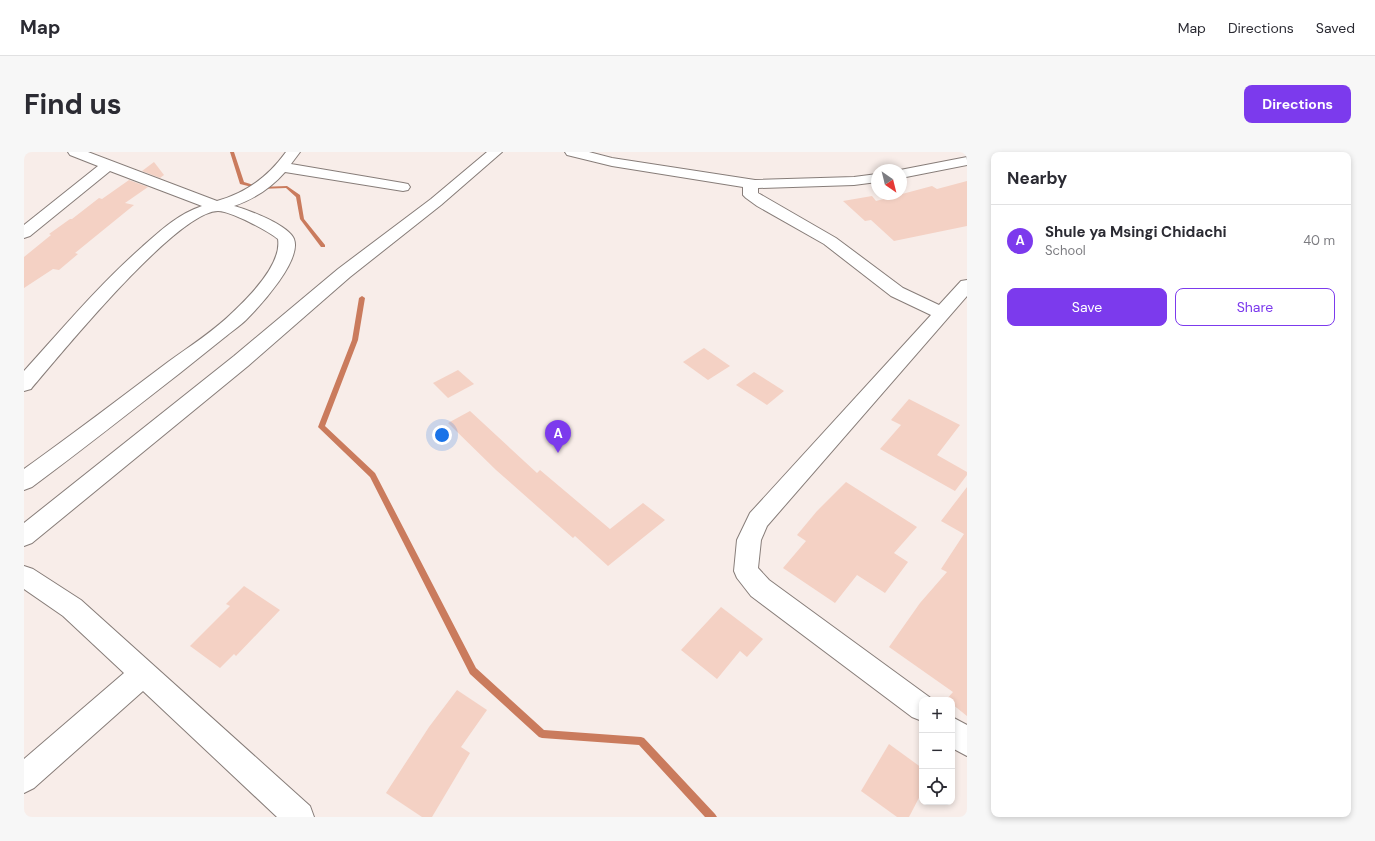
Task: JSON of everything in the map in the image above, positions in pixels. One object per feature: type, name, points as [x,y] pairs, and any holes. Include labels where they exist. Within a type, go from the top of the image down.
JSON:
[{"type":"street","points":[[24,481],[91,432],[239,317],[257,298],[274,275],[286,255],[288,244],[285,238],[244,213],[230,208],[215,206],[75,152]]},
{"type":"street","points":[[24,384],[107,289],[182,221],[215,206],[239,199],[260,188],[282,168],[293,152]]},
{"type":"street","points":[[24,536],[241,361],[344,273],[436,202],[495,152]]},
{"type":"street","points":[[572,152],[612,162],[750,184],[807,184],[854,182],[871,179]]},
{"type":"street","points":[[907,173],[967,160]]},
{"type":"street","points":[[24,232],[108,165]]},
{"type":"street","points":[[282,168],[403,187]]},
{"type":"street","points":[[750,184],[751,195],[762,203],[830,241],[897,292],[942,313]]},
{"type":"street","points":[[919,706],[760,588],[746,571],[749,540],[758,520],[967,285]]},
{"type":"street","points":[[24,576],[72,608],[299,817]]},
{"type":"street","points":[[24,778],[144,673]]},
{"type":"street","points":[[955,732],[967,742]]},
{"type":"building","points":[[154,162],[164,175],[160,178],[142,171]]},
{"type":"building","points":[[129,180],[148,187],[125,203],[134,205],[75,253],[78,254],[59,270],[53,269],[24,288],[24,257],[51,235],[49,234],[72,219],[99,198],[102,199]]},
{"type":"building","points":[[967,181],[967,226],[894,241],[871,220],[865,221],[843,201],[871,196],[871,200],[876,201],[907,200],[907,193],[932,186],[937,189]]},
{"type":"building","points":[[704,348],[730,366],[708,380],[683,362]]},
{"type":"building","points":[[458,370],[474,384],[448,398],[433,383]]},
{"type":"building","points":[[754,372],[784,391],[767,405],[736,385]]},
{"type":"building","points":[[909,399],[960,425],[937,455],[967,472],[967,475],[955,491],[880,449],[901,425],[891,420]]},
{"type":"building","points":[[470,411],[537,473],[540,470],[610,529],[643,503],[665,520],[608,566],[575,536],[573,538],[496,470],[448,423]]},
{"type":"building","points":[[846,482],[917,527],[894,553],[908,562],[885,593],[857,575],[835,603],[783,568],[806,541],[797,535],[817,511]]},
{"type":"building","points":[[967,487],[967,716],[955,706],[955,697],[949,697],[953,692],[889,647],[920,603],[947,572],[941,569],[964,534],[941,521]]},
{"type":"building","points":[[244,586],[280,610],[236,656],[234,654],[220,668],[190,646],[230,606],[226,604]]},
{"type":"building","points":[[721,607],[763,639],[747,657],[740,651],[717,679],[681,650]]},
{"type":"building","points":[[457,690],[487,710],[461,747],[470,753],[432,817],[422,817],[386,793],[429,727]]},
{"type":"building","points":[[889,744],[919,766],[919,798],[909,817],[897,817],[861,791]]},
{"type":"waterway","points":[[232,152],[242,183],[260,188],[287,187],[298,196],[302,219],[323,246]]},
{"type":"waterway","points":[[362,298],[355,340],[321,427],[373,475],[473,671],[542,734],[641,741],[712,817]]},
{"type":"place","name":"Shule ya Msingi Chidachi","points":[[558,453]]}]
